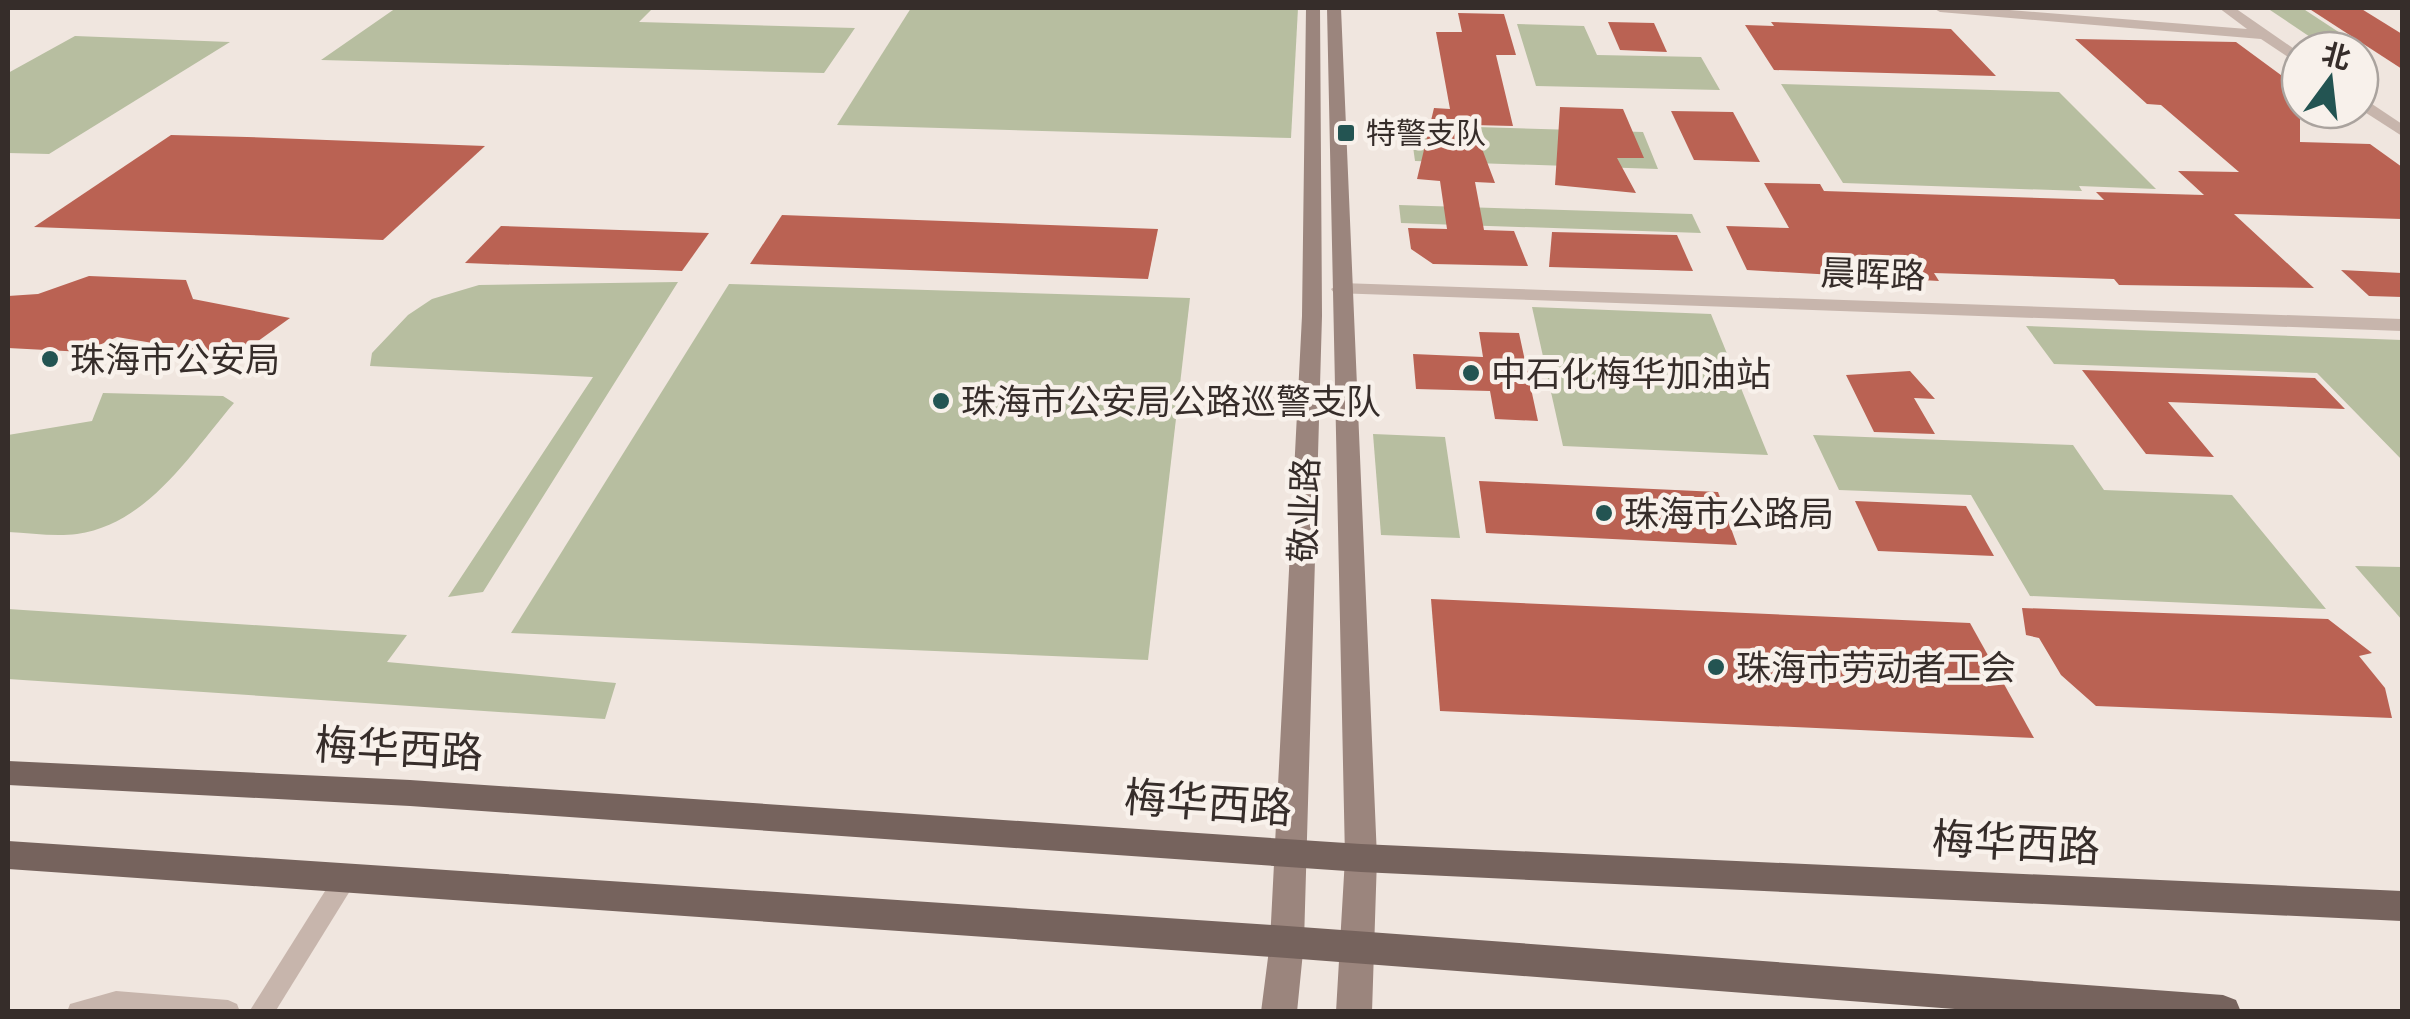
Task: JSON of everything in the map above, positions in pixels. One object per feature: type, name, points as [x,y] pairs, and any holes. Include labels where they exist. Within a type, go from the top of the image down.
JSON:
[{"type":"main road","name":"敬业路","points":[[1279,1012],[1287,942],[1312,316],[1313,8]]},
{"type":"main road","name":"敬业路","points":[[1334,8],[1361,858],[1354,1012]]},
{"type":"main road","name":"梅华西路","points":[[8,773],[410,793],[1361,858],[2402,906]]},
{"type":"main road","points":[[8,855],[1287,942],[2223,1012]]},
{"type":"street","points":[[1940,8],[2265,35]]},
{"type":"street","points":[[2226,8],[2280,46]]},
{"type":"street","points":[[2380,115],[2402,131]]},
{"type":"street","name":"晨晖路","points":[[1341,288],[2402,325]]},
{"type":"lane","points":[[261,1012],[345,879]]},
{"type":"lane","points":[[79,1012],[116,1003],[228,1012]]},
{"type":"green space","points":[[396,8],[653,8],[639,22],[855,28],[824,73],[321,60]]},
{"type":"green space","points":[[911,8],[1298,8],[1291,138],[837,125]]},
{"type":"green space","points":[[2267,8],[2302,8],[2336,30],[2300,30]]},
{"type":"green space","points":[[1517,24],[1584,26],[1597,55],[1701,57],[1720,90],[1536,86]]},
{"type":"green space","points":[[75,36],[230,42],[49,154],[8,153],[8,73]]},
{"type":"green space","points":[[1781,84],[2059,92],[2156,189],[2079,186],[2082,191],[1843,183]]},
{"type":"green space","points":[[1410,125],[1643,132],[1658,169],[1415,161]]},
{"type":"green space","points":[[1399,205],[1692,214],[1701,233],[1401,223]]},
{"type":"green space","points":[[678,282],[483,592],[448,597],[593,377],[370,366],[372,353],[408,315],[432,299],[479,285]]},
{"type":"green space","points":[[729,284],[1190,298],[1148,660],[511,633]]},
{"type":"green space","points":[[1532,307],[1711,314],[1768,455],[1563,446]]},
{"type":"green space","points":[[2026,326],[2402,340],[2402,460],[2317,373],[2054,364]]},
{"type":"green space","points":[[103,393],[223,396],[234,403],[166,483],[125,516],[102,528],[77,534],[8,532],[8,435],[92,421]]},
{"type":"green space","points":[[1373,434],[1445,437],[1460,538],[1381,535]]},
{"type":"green space","points":[[1813,435],[2073,445],[2104,490],[2232,495],[2326,609],[2030,596],[1971,495],[1839,490]]},
{"type":"green space","points":[[2355,566],[2402,567],[2402,620]]},
{"type":"green space","points":[[8,609],[407,635],[387,662],[616,683],[605,719],[8,679]]},
{"type":"building","points":[[2308,8],[2360,8],[2402,34],[2402,69],[2380,55],[2380,30],[2342,30]]},
{"type":"building","points":[[1458,13],[1504,14],[1516,55],[1496,55],[1513,126],[1473,125],[1495,183],[1475,182],[1484,230],[1514,231],[1528,266],[1433,264],[1411,249],[1408,228],[1447,229],[1440,181],[1417,179],[1434,108],[1450,109],[1436,32],[1462,32]]},
{"type":"building","points":[[1608,22],[1654,23],[1667,52],[1620,50]]},
{"type":"building","points":[[1771,22],[1951,29],[1996,76],[1774,70],[1745,25],[1774,26]]},
{"type":"building","points":[[2075,39],[2236,42],[2280,74],[2280,130],[2300,130],[2300,142],[2370,144],[2402,167],[2402,219],[2234,214],[2314,288],[2119,285],[2114,279],[1934,273],[1939,281],[1747,270],[1726,226],[1789,228],[1764,183],[1820,184],[1824,191],[2104,200],[2096,192],[2204,195],[2178,171],[2239,172],[2161,105],[2147,104]]},
{"type":"building","points":[[1560,107],[1623,109],[1644,158],[1617,158],[1636,193],[1555,185]]},
{"type":"building","points":[[1671,111],[1733,112],[1760,162],[1694,160]]},
{"type":"building","points":[[171,135],[485,146],[383,240],[34,227]]},
{"type":"building","points":[[782,215],[1158,229],[1148,279],[750,264]]},
{"type":"building","points":[[501,226],[709,233],[682,271],[465,263]]},
{"type":"building","points":[[1552,232],[1677,235],[1693,271],[1549,267]]},
{"type":"building","points":[[2341,270],[2402,273],[2402,297],[2369,296]]},
{"type":"building","points":[[89,276],[186,280],[193,299],[290,318],[236,357],[117,337],[84,352],[8,348],[8,296],[38,294]]},
{"type":"building","name":"中石化梅华加油站","points":[[1479,332],[1519,333],[1538,421],[1495,419],[1490,391],[1416,389],[1413,354],[1483,357]]},
{"type":"building","points":[[2082,370],[2315,378],[2345,409],[2168,402],[2214,457],[2146,454]]},
{"type":"building","points":[[1910,371],[1935,399],[1914,398],[1935,434],[1874,432],[1846,375]]},
{"type":"building","name":"珠海市公路局","points":[[1479,481],[1718,492],[1737,545],[1486,533]]},
{"type":"building","points":[[1855,501],[1966,506],[1994,556],[1878,551]]},
{"type":"building","name":"珠海市劳动者工会","points":[[1431,599],[1970,623],[2034,738],[1440,711]]},
{"type":"building","points":[[2022,608],[2328,619],[2372,653],[2359,656],[2385,688],[2392,718],[2096,706],[2061,675],[2039,638],[2026,635]]},
{"type":"place","name":"特警支队","points":[[1346,133]]},
{"type":"place","name":"珠海市公安局","points":[[50,359]]},
{"type":"place","name":"中石化梅华加油站","points":[[1471,373]]},
{"type":"place","name":"珠海市公安局公路巡警支队","points":[[941,401]]},
{"type":"place","name":"珠海市公路局","points":[[1604,513]]},
{"type":"place","name":"珠海市劳动者工会","points":[[1716,667]]}]
